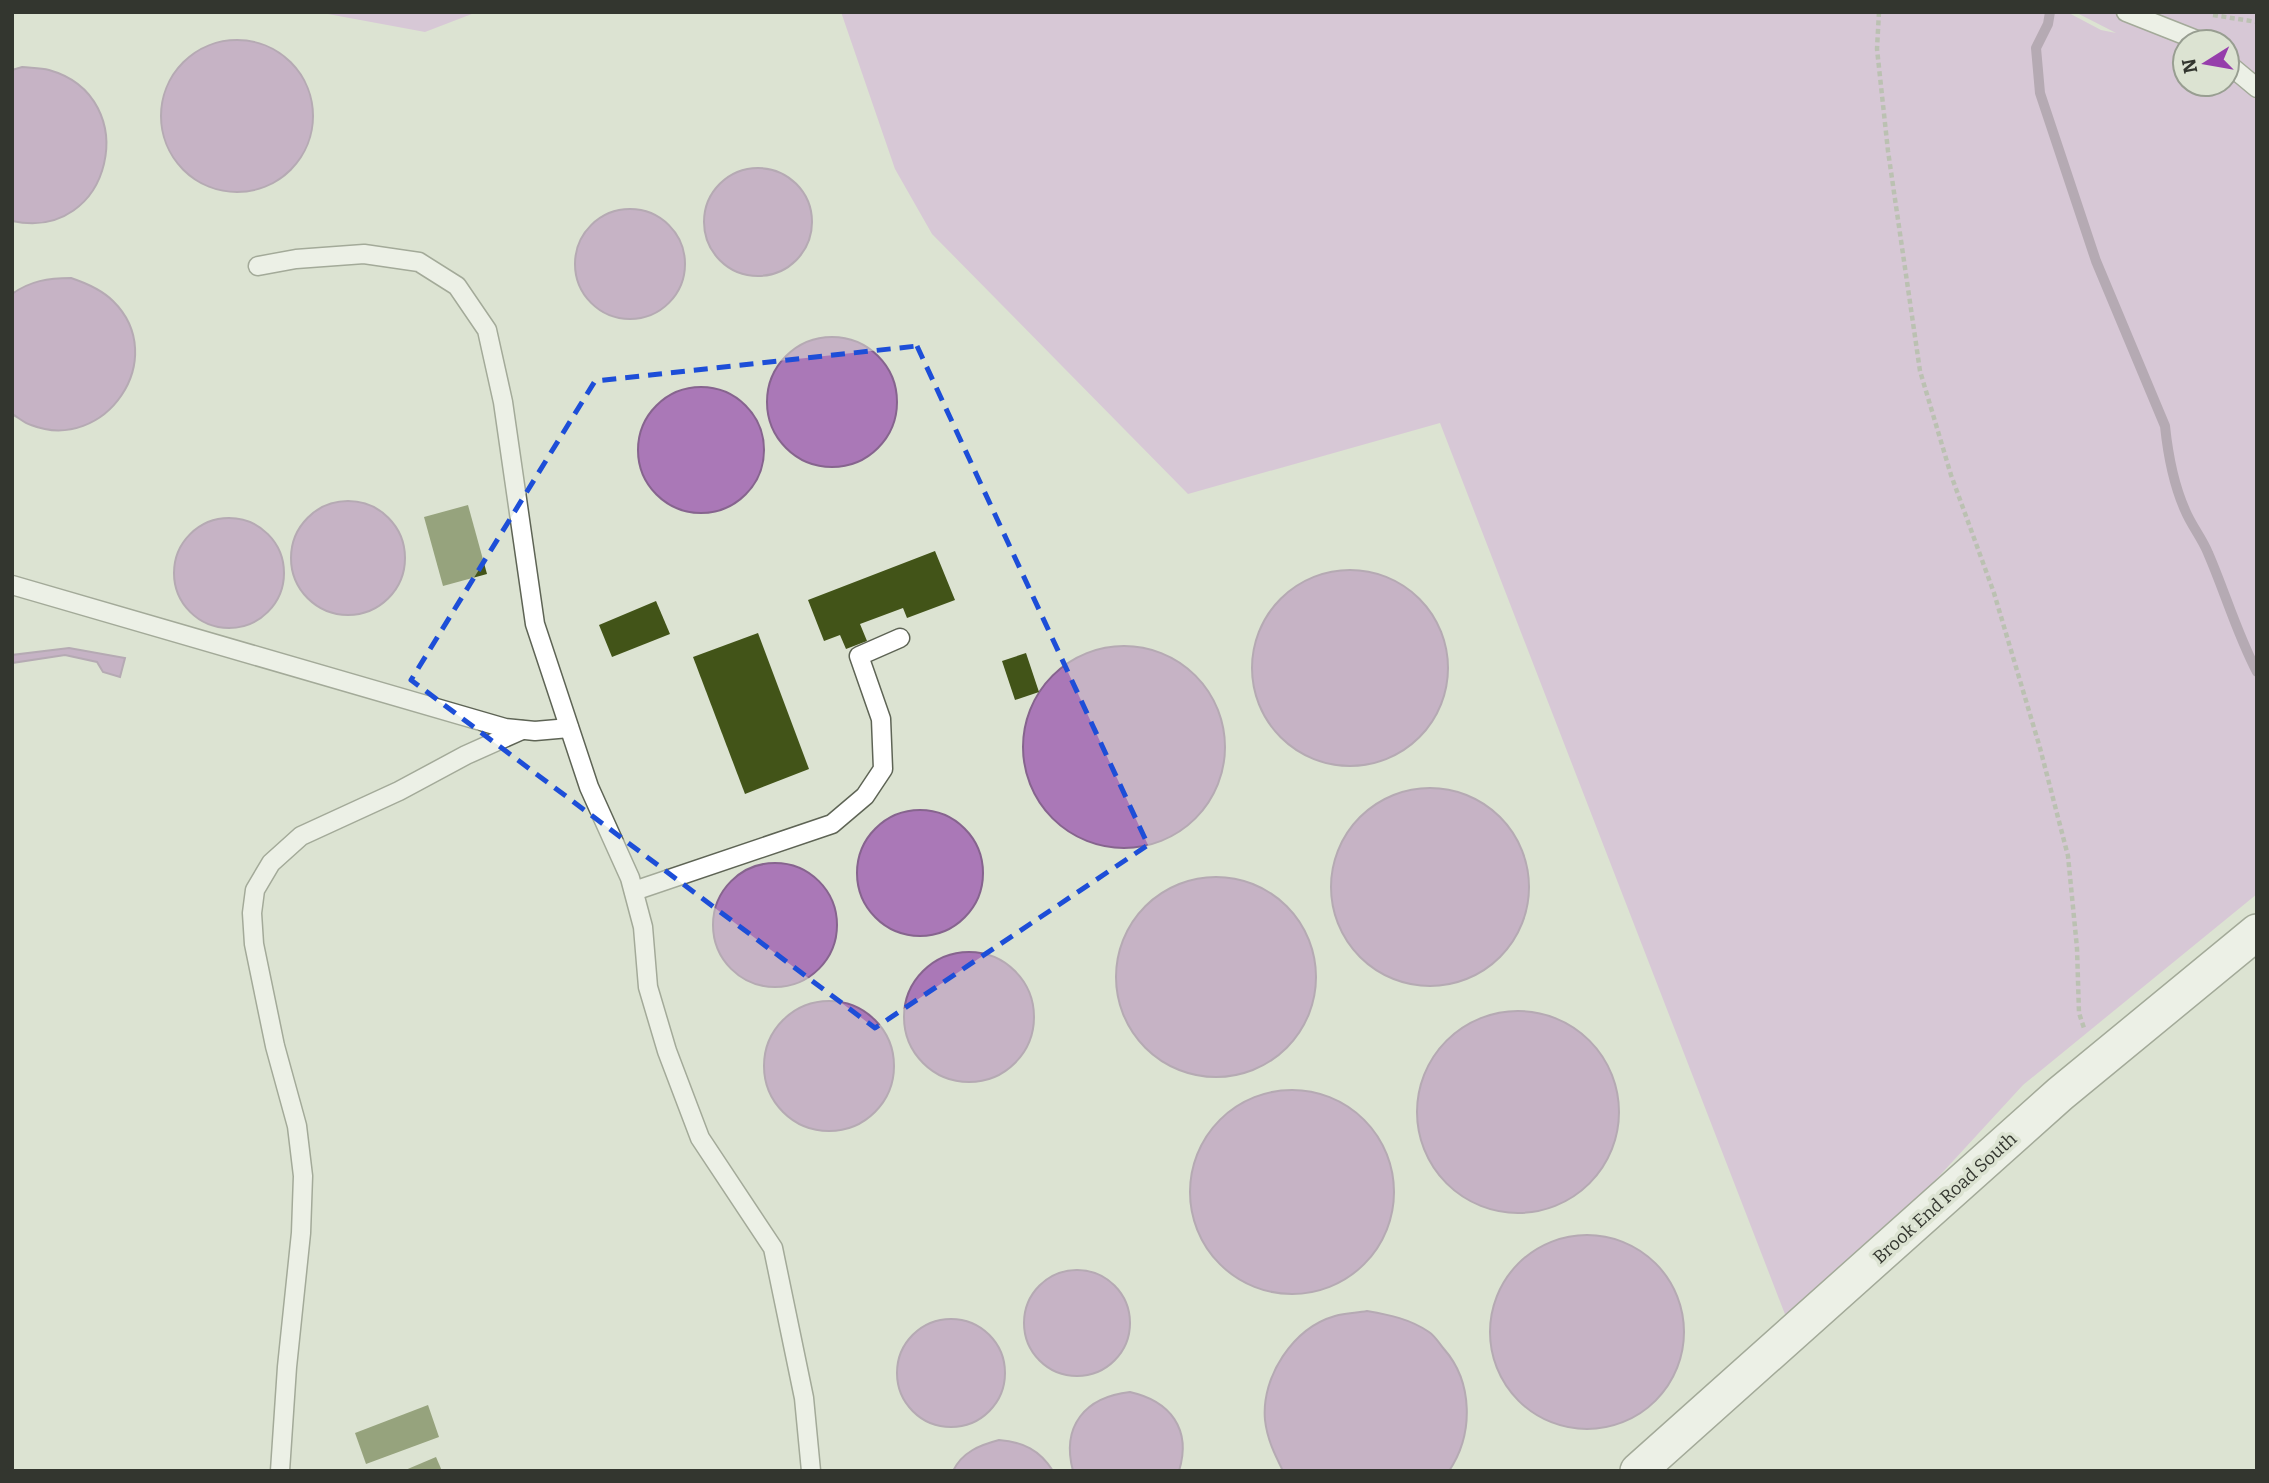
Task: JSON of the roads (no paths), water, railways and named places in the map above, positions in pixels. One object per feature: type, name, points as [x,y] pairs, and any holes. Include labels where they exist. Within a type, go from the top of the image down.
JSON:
[{"type":"street","name":"Brook End Road South","points":[[1638,1471],[2060,1094],[2257,932]]},
{"type":"lane","points":[[2126,12],[2171,30]]},
{"type":"lane","points":[[2241,75],[2257,88]]},
{"type":"lane","points":[[258,266],[296,259],[364,254],[419,262],[457,286],[487,330],[503,402],[535,624],[589,787],[630,878],[643,928],[648,987],[667,1051],[700,1138],[773,1248],[804,1398],[811,1471]]},
{"type":"lane","points":[[12,586],[505,728],[535,731],[569,728]]},
{"type":"lane","points":[[634,891],[832,824],[865,796],[883,769],[881,719],[859,656],[900,638]]},
{"type":"lane","points":[[280,1471],[287,1367],[301,1233],[303,1176],[297,1126],[275,1046],[254,944],[252,914],[255,890],[271,863],[301,836],[522,730]]},
{"type":"waterway","points":[[2050,12],[2048,24],[2036,48],[2040,93],[2096,261],[2165,426],[2172,469],[2181,500],[2208,553],[2257,672]]}]
